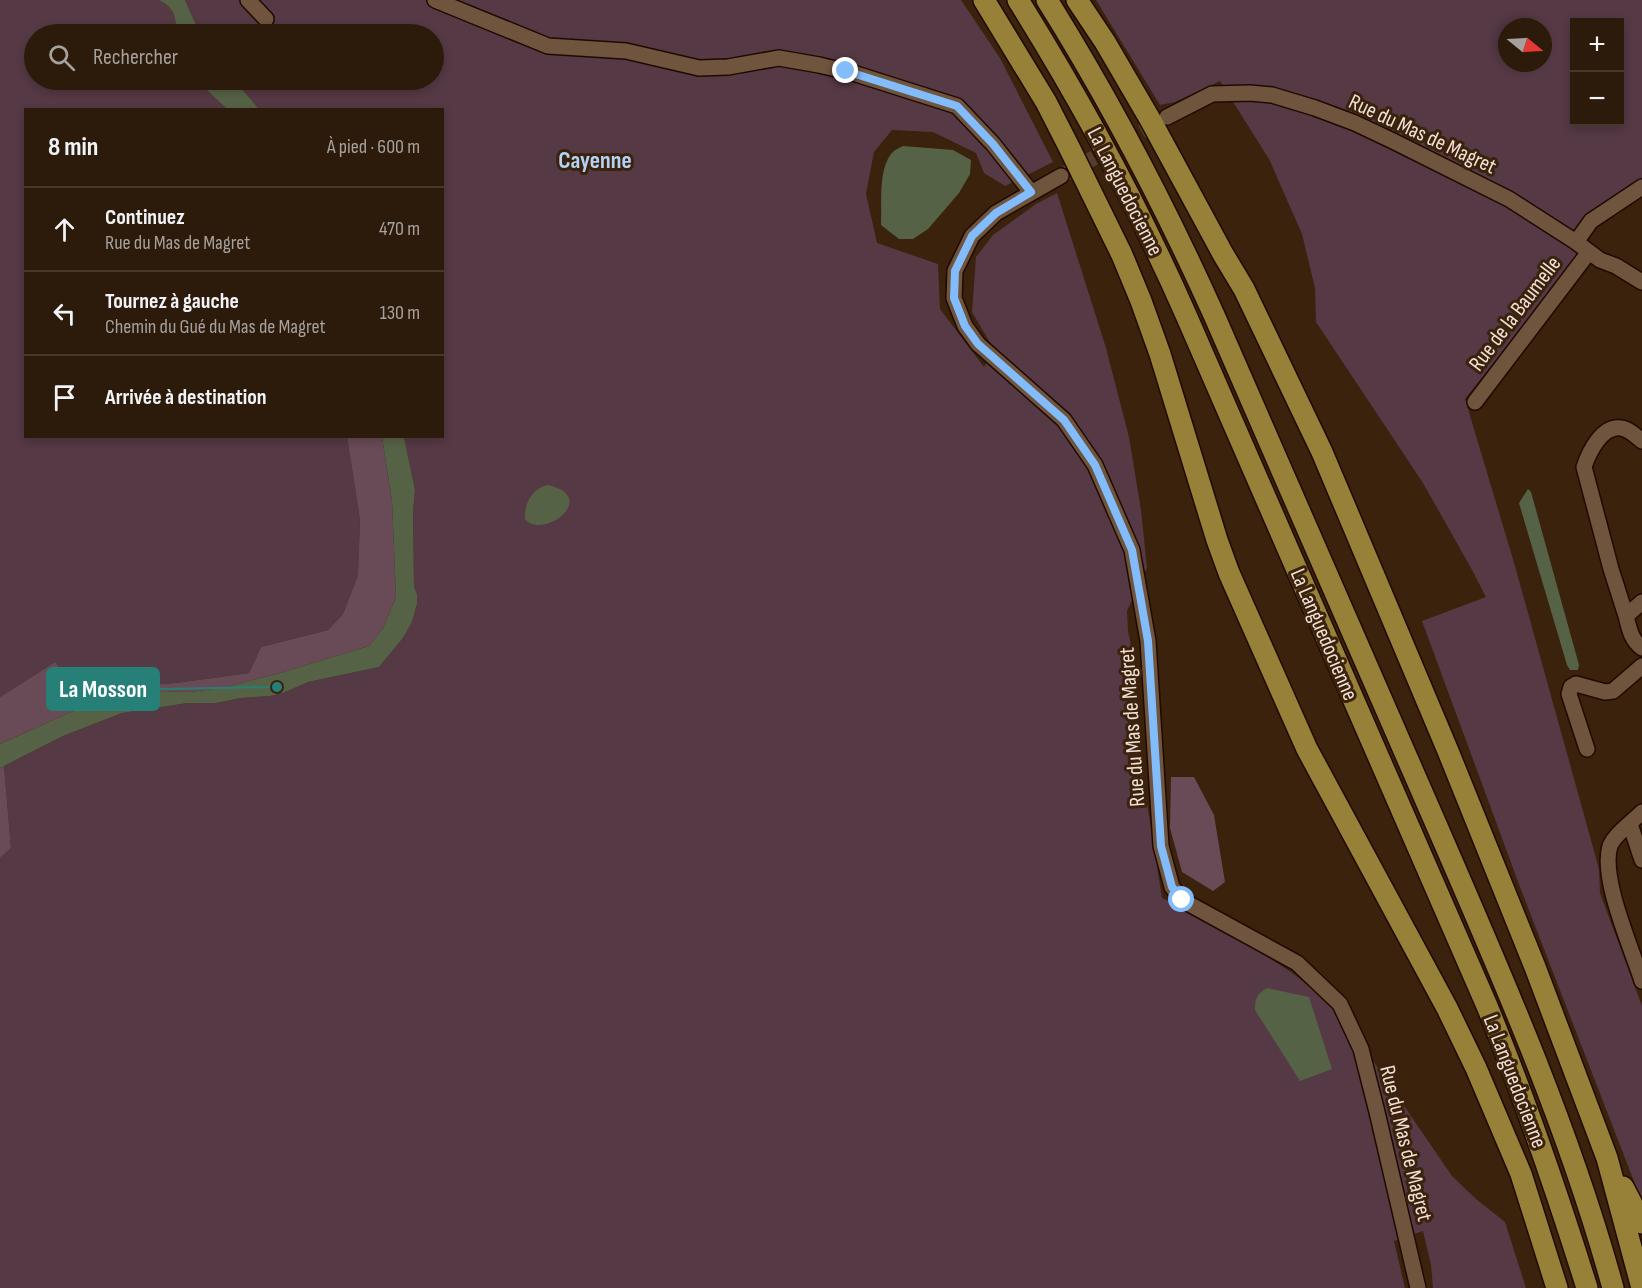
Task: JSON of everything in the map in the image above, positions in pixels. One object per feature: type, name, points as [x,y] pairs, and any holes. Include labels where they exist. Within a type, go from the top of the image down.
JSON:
[{"type":"highway","points":[[984,0],[1020,57],[1065,138],[1122,255],[1160,354],[1229,573],[1307,749],[1447,1008],[1476,1068],[1521,1174],[1557,1288]]},
{"type":"highway","name":"La Languedocienne","points":[[1018,0],[1072,89],[1166,268],[1491,1017],[1537,1134],[1587,1288]]},
{"type":"highway","name":"La Languedocienne","points":[[1047,0],[1144,169],[1191,264],[1222,334],[1512,1001],[1561,1126],[1613,1288]]},
{"type":"highway","points":[[1077,0],[1146,111],[1223,255],[1244,289],[1322,452],[1448,751],[1607,1158],[1642,1288]]},
{"type":"highway","points":[[1607,1158],[1642,1224]]},
{"type":"street","points":[[248,0],[266,19]]},
{"type":"street","points":[[435,0],[548,46],[626,51],[699,68],[728,67],[779,58],[846,71],[957,106],[993,144],[1031,192]]},
{"type":"street","name":"Rue du Mas de Magret","points":[[1167,117],[1212,94],[1272,95],[1315,108],[1355,123],[1509,199],[1600,260],[1616,266],[1642,282]]},
{"type":"street","name":"Rue du Mas de Magret","points":[[1061,176],[996,213],[972,236],[955,271],[954,298],[965,326],[978,344],[1064,420],[1095,465],[1132,550],[1148,641],[1161,846],[1172,887],[1182,900],[1297,963],[1340,1004],[1361,1049],[1418,1288]]},
{"type":"street","points":[[1576,242],[1591,221],[1642,187]]},
{"type":"street","name":"Rue de la Baumelle","points":[[1475,402],[1589,252]]},
{"type":"street","points":[[1642,441],[1627,430],[1620,428],[1609,430],[1602,434],[1584,467],[1630,631],[1635,643],[1642,648]]},
{"type":"street","points":[[1626,616],[1642,602]]},
{"type":"street","points":[[1587,749],[1569,694],[1571,687],[1576,684],[1605,692],[1613,691],[1642,666]]},
{"type":"street","points":[[1642,812],[1611,845],[1608,866],[1612,894],[1642,981]]},
{"type":"street","points":[[1630,824],[1642,860]]},
{"type":"shaded area","points":[[0,0],[160,0],[174,14],[176,24],[24,24],[24,90],[207,90],[226,108],[24,108],[24,438],[347,438],[360,520],[358,575],[343,614],[328,630],[261,647],[249,673],[149,685],[89,704],[79,695],[50,700],[55,662],[0,697]]},
{"type":"shaded area","points":[[159,0],[185,0],[196,24],[176,24],[172,10]]},
{"type":"shaded area","points":[[185,0],[961,0],[1000,58],[1053,162],[1005,186],[984,173],[976,153],[933,132],[892,130],[874,152],[866,194],[877,243],[938,264],[940,309],[984,367],[995,351],[972,312],[976,257],[993,235],[1036,204],[1057,193],[1106,348],[1129,437],[1141,510],[1147,568],[1127,611],[1128,631],[1132,650],[1143,777],[1162,898],[1229,929],[1233,935],[1291,972],[1337,1008],[1452,1176],[1505,1222],[1526,1288],[1433,1288],[1431,1265],[1423,1231],[1394,1241],[1405,1288],[0,1288],[0,858],[11,848],[4,766],[63,736],[122,713],[188,703],[216,703],[270,696],[308,682],[379,667],[403,638],[412,622],[417,604],[414,586],[415,490],[404,438],[444,438],[444,108],[258,108],[243,90],[444,90],[444,24],[196,24]]},
{"type":"shaded area","points":[[1096,0],[1642,0],[1642,183],[1584,223],[1579,254],[1465,399],[1515,566],[1599,869],[1600,893],[1642,1006],[1642,1202],[1520,887],[1422,621],[1486,597],[1423,483],[1316,322],[1315,288],[1302,234],[1269,159],[1220,81],[1175,102],[1160,105]]},
{"type":"shaded area","points":[[207,90],[243,90],[258,108],[226,108]]},
{"type":"shaded area","points":[[903,146],[953,150],[971,160],[970,174],[959,193],[928,229],[913,239],[899,239],[881,225],[884,169],[891,154]]},
{"type":"shaded area","points":[[347,438],[382,438],[392,501],[396,597],[383,628],[369,646],[226,687],[191,692],[130,692],[149,685],[249,673],[261,647],[328,630],[343,614],[358,575],[360,520]]},
{"type":"shaded area","points":[[382,438],[404,438],[415,490],[414,586],[417,604],[412,622],[403,638],[379,667],[308,682],[270,696],[216,703],[188,703],[122,713],[63,736],[0,768],[0,744],[89,704],[130,692],[191,692],[226,687],[369,646],[383,628],[396,597],[392,501]]},
{"type":"shaded area","points":[[548,485],[563,491],[569,498],[568,507],[563,515],[554,521],[543,525],[533,524],[525,519],[528,502],[533,493]]},
{"type":"shaded area","points":[[1528,489],[1531,492],[1579,665],[1578,670],[1570,670],[1567,665],[1519,503]]},
{"type":"shaded area","points":[[55,662],[65,676],[51,699],[80,695],[89,704],[0,744],[0,697]]},
{"type":"shaded area","points":[[4,766],[11,848],[0,858],[0,768]]},
{"type":"shaded area","points":[[1171,777],[1194,777],[1214,815],[1225,882],[1213,891],[1182,872],[1170,828]]},
{"type":"shaded area","points":[[1267,988],[1309,997],[1332,1069],[1300,1081],[1255,1010],[1257,997]]},
{"type":"tunnel","points":[[1061,176],[1161,121]]},
{"type":"place","name":"La Mosson","points":[[277,687]]},
{"type":"district","name":"Cayenne","points":[[595,160]]},
{"type":"route","points":[[846,71],[957,106],[993,144],[1031,192],[996,213],[972,236],[955,271],[954,298],[965,326],[978,344],[1064,420],[1095,465],[1132,550],[1148,641],[1161,846],[1172,887],[1182,900]]}]
